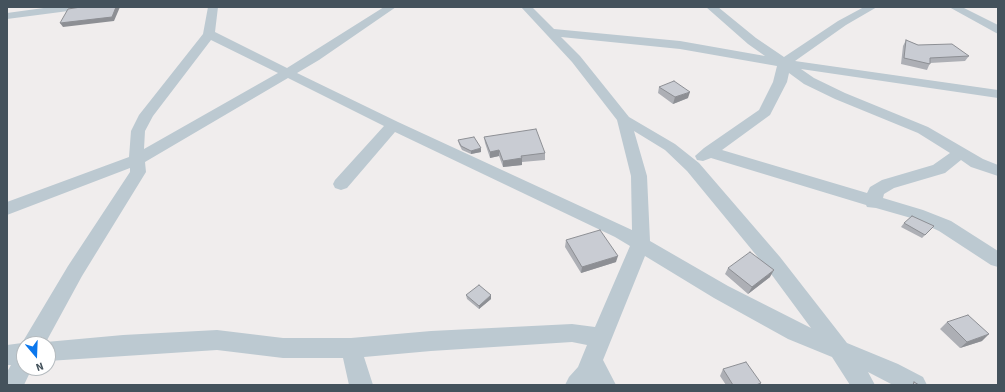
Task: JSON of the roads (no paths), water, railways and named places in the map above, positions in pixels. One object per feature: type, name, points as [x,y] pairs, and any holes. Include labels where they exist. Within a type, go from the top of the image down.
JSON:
[{"type":"street","points":[[7,16],[76,7]]},
{"type":"street","points":[[38,336],[75,271],[138,172],[136,146],[138,131],[146,115],[199,49],[209,34],[213,7]]},
{"type":"street","points":[[7,209],[138,159],[288,72],[315,58],[391,7]]},
{"type":"street","points":[[526,7],[576,59],[624,120],[639,176],[641,243],[592,361],[586,374],[577,385]]},
{"type":"street","points":[[711,7],[752,41],[809,81],[840,96],[923,130],[977,162],[998,171]]},
{"type":"street","points":[[693,167],[709,151],[765,112],[780,82],[784,63],[842,23],[872,7]]},
{"type":"street","points":[[954,7],[998,30]]},
{"type":"street","points":[[7,29],[20,15]]},
{"type":"street","points":[[550,32],[680,45],[784,63],[998,94]]},
{"type":"street","points":[[209,34],[393,125],[621,232],[727,295],[796,332],[890,371],[915,385]]},
{"type":"street","points":[[624,120],[642,129],[670,147],[693,167],[773,262],[842,352],[863,385]]},
{"type":"street","points":[[341,184],[393,125]]},
{"type":"street","points":[[709,151],[732,160],[917,214],[944,226],[998,260]]},
{"type":"street","points":[[873,202],[876,192],[888,184],[939,168],[961,153]]},
{"type":"street","points":[[56,350],[217,340],[283,348],[351,348],[431,341],[572,333],[602,338]]},
{"type":"street","points":[[351,348],[361,385]]},
{"type":"street","points":[[592,361],[604,385]]},
{"type":"street","points":[[12,385],[17,376]]}]
